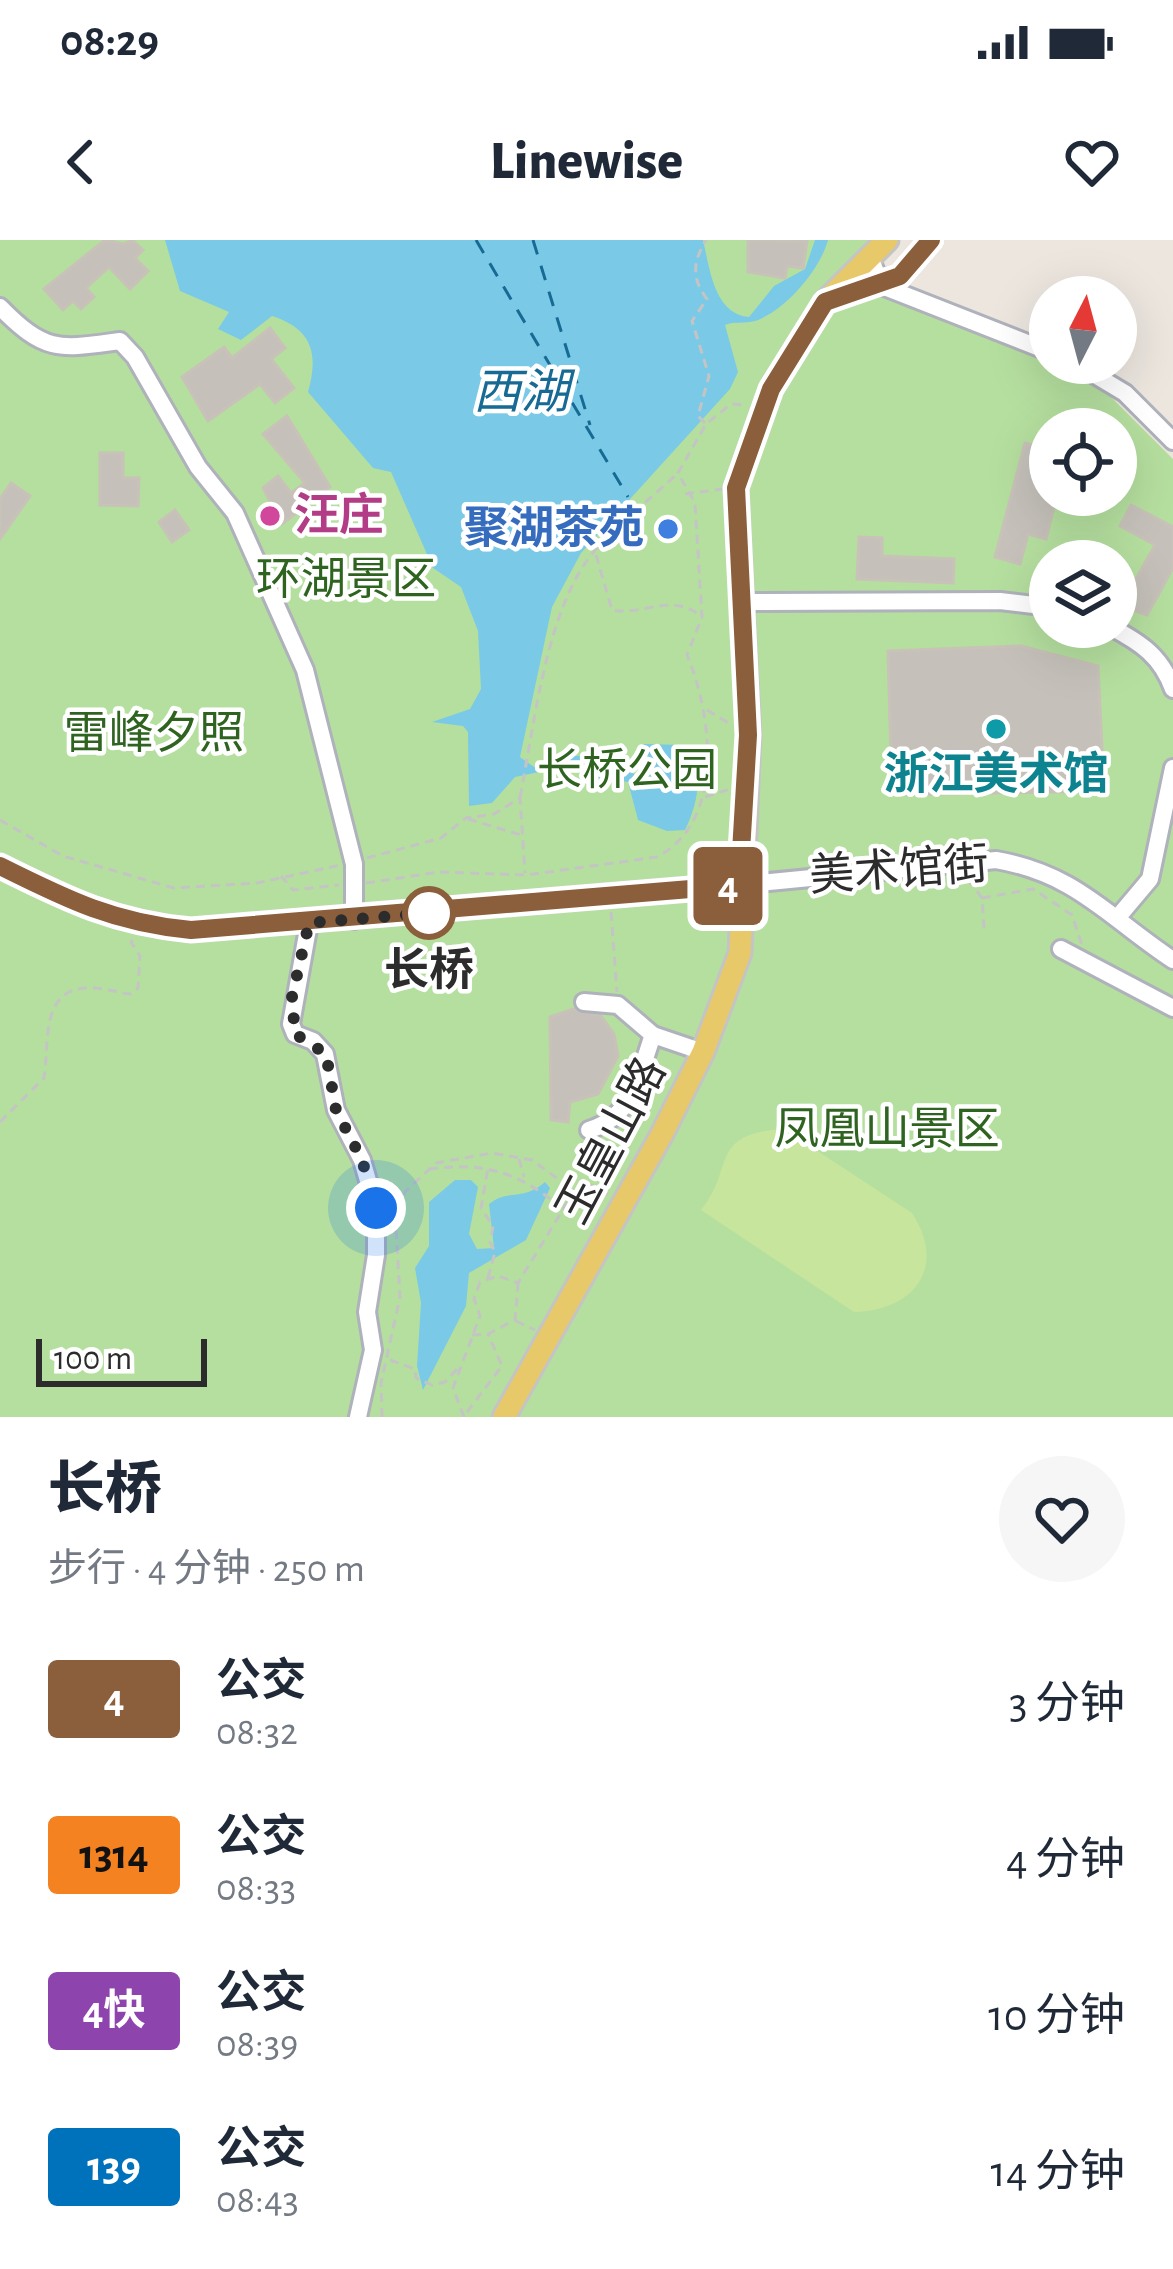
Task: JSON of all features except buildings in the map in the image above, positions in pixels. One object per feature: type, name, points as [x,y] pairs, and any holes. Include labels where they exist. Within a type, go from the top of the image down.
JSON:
[{"type":"main road","points":[[736,488],[771,389],[825,302],[887,240]]},
{"type":"main road","points":[[825,302],[900,276],[931,240]]},
{"type":"main road","name":"玉皇山路","points":[[504,1417],[623,1209],[703,1052],[740,953],[748,735],[736,488]]},
{"type":"main road","points":[[0,866],[81,907],[146,926],[191,930],[739,885]]},
{"type":"street","points":[[870,258],[882,286],[1029,344]]},
{"type":"street","points":[[0,307],[24,331],[52,345],[86,350],[120,341],[135,357],[198,467],[235,513],[305,670],[354,864],[354,920]]},
{"type":"street","points":[[1110,384],[1173,441]]},
{"type":"street","points":[[742,602],[1029,604]]},
{"type":"street","points":[[1137,640],[1165,667],[1173,689]]},
{"type":"street","points":[[1118,917],[1150,879],[1173,768]]},
{"type":"street","name":"美术馆街","points":[[739,885],[996,860],[1035,867],[1076,885],[1173,960]]},
{"type":"street","points":[[309,923],[291,1024],[295,1034],[326,1054],[336,1110],[362,1160],[376,1208],[376,1255],[367,1312],[374,1350],[358,1417]]},
{"type":"street","points":[[1061,949],[1173,1008]]},
{"type":"street","points":[[584,1002],[618,1005],[653,1035],[703,1052]]},
{"type":"street","points":[[589,1130],[613,1123],[626,1108],[653,1035]]},
{"type":"path","points":[[526,875],[520,798],[549,656],[574,583],[595,551],[677,472],[704,422],[710,376],[692,321],[706,299],[697,289],[694,262],[705,241]]},
{"type":"path","points":[[704,422],[730,404]]},
{"type":"path","points":[[281,876],[293,890],[440,872],[526,875],[657,857],[675,848],[704,798],[706,709],[687,655],[702,617],[695,503],[685,494],[677,472]]},
{"type":"path","points":[[685,494],[736,488]]},
{"type":"path","points":[[595,551],[612,610],[663,603],[684,605],[702,617]]},
{"type":"path","points":[[706,709],[748,735]]},
{"type":"path","points":[[704,798],[745,785]]},
{"type":"path","points":[[0,820],[20,826],[63,856],[174,888],[257,883],[354,864],[441,838],[466,818],[494,814],[520,798]]},
{"type":"path","points":[[466,818],[521,835]]},
{"type":"path","points":[[956,862],[982,898],[984,929]]},
{"type":"path","points":[[982,898],[1033,889],[1072,915],[1088,964]]},
{"type":"path","points":[[610,896],[618,1005]]},
{"type":"path","points":[[0,1122],[44,1078],[46,1022],[65,996],[78,988],[131,994],[138,988],[140,956],[131,942],[146,926]]},
{"type":"path","points":[[382,1417],[381,1383],[400,1297],[398,1213],[405,1192],[428,1169],[469,1154],[532,1160],[573,1190]]},
{"type":"path","points":[[501,1169],[516,1155]]},
{"type":"path","points":[[516,1155],[525,1168],[523,1179]]},
{"type":"path","points":[[488,1279],[495,1252],[490,1242],[493,1226],[481,1208],[489,1167]]},
{"type":"path","points":[[428,1169],[501,1169],[536,1187],[560,1207]]},
{"type":"path","points":[[515,1320],[518,1283],[560,1207],[581,1180],[599,1185],[623,1209]]},
{"type":"path","points":[[488,1334],[502,1366],[465,1415],[453,1388],[480,1316],[474,1299],[480,1282],[518,1283]]},
{"type":"path","points":[[470,1336],[488,1334],[515,1320]]},
{"type":"path","points":[[515,1320],[550,1337]]},
{"type":"path","points":[[388,1359],[415,1369],[416,1378],[432,1385],[445,1382],[460,1366]]},
{"type":"green space","name":"凤凰山景区","points":[[0,240],[895,240],[849,278],[1029,351],[1029,384],[1091,384],[1122,408],[1029,408],[1029,516],[1137,516],[1137,423],[1173,459],[1173,1417],[0,1417]]},
{"type":"green space","points":[[784,1129],[912,1213],[926,1252],[919,1283],[908,1295],[875,1310],[854,1312],[701,1210],[733,1146],[760,1132]]},
{"type":"water","name":"西湖","points":[[165,240],[703,240],[721,299],[737,314],[749,317],[774,286],[805,269],[815,240],[828,240],[809,276],[789,299],[755,321],[725,325],[738,372],[730,389],[581,553],[552,607],[520,757],[534,767],[568,756],[606,756],[637,776],[636,751],[644,744],[685,745],[695,766],[697,787],[685,830],[667,831],[638,820],[628,782],[598,778],[583,763],[515,777],[492,803],[469,806],[468,732],[463,726],[432,722],[470,709],[481,689],[478,631],[461,587],[433,568],[391,472],[373,468],[308,392],[313,366],[304,335],[272,316],[241,340],[218,329],[229,312],[180,291]]},
{"type":"water","points":[[455,1180],[471,1180],[478,1187],[469,1234],[477,1249],[494,1248],[489,1204],[545,1182],[550,1188],[526,1240],[469,1273],[466,1306],[423,1390],[417,1366],[421,1303],[415,1268],[429,1246],[429,1202]]},
{"type":"ferry route","points":[[476,240],[628,497]]},
{"type":"ferry route","points":[[533,240],[590,425]]},
{"type":"bus line","name":"4","points":[[0,866],[81,907],[131,924],[191,930],[739,885],[748,735],[736,488],[771,389],[825,302],[900,276],[931,240]]},
{"type":"place","name":"汪庄","points":[[270,516]]},
{"type":"place","name":"聚湖茶苑","points":[[668,529]]},
{"type":"place","name":"浙江美术馆","points":[[996,729]]},
{"type":"place","name":"长桥","points":[[429,913]]},
{"type":"route","points":[[376,1208],[362,1160],[336,1110],[326,1054],[321,1046],[295,1034],[291,1024],[292,997],[309,923],[429,913]]},
{"type":"park label","name":"环湖景区","points":[[346,580]]},
{"type":"park label","name":"雷峰夕照","points":[[154,734]]},
{"type":"park label","name":"长桥公园","points":[[627,771]]}]
